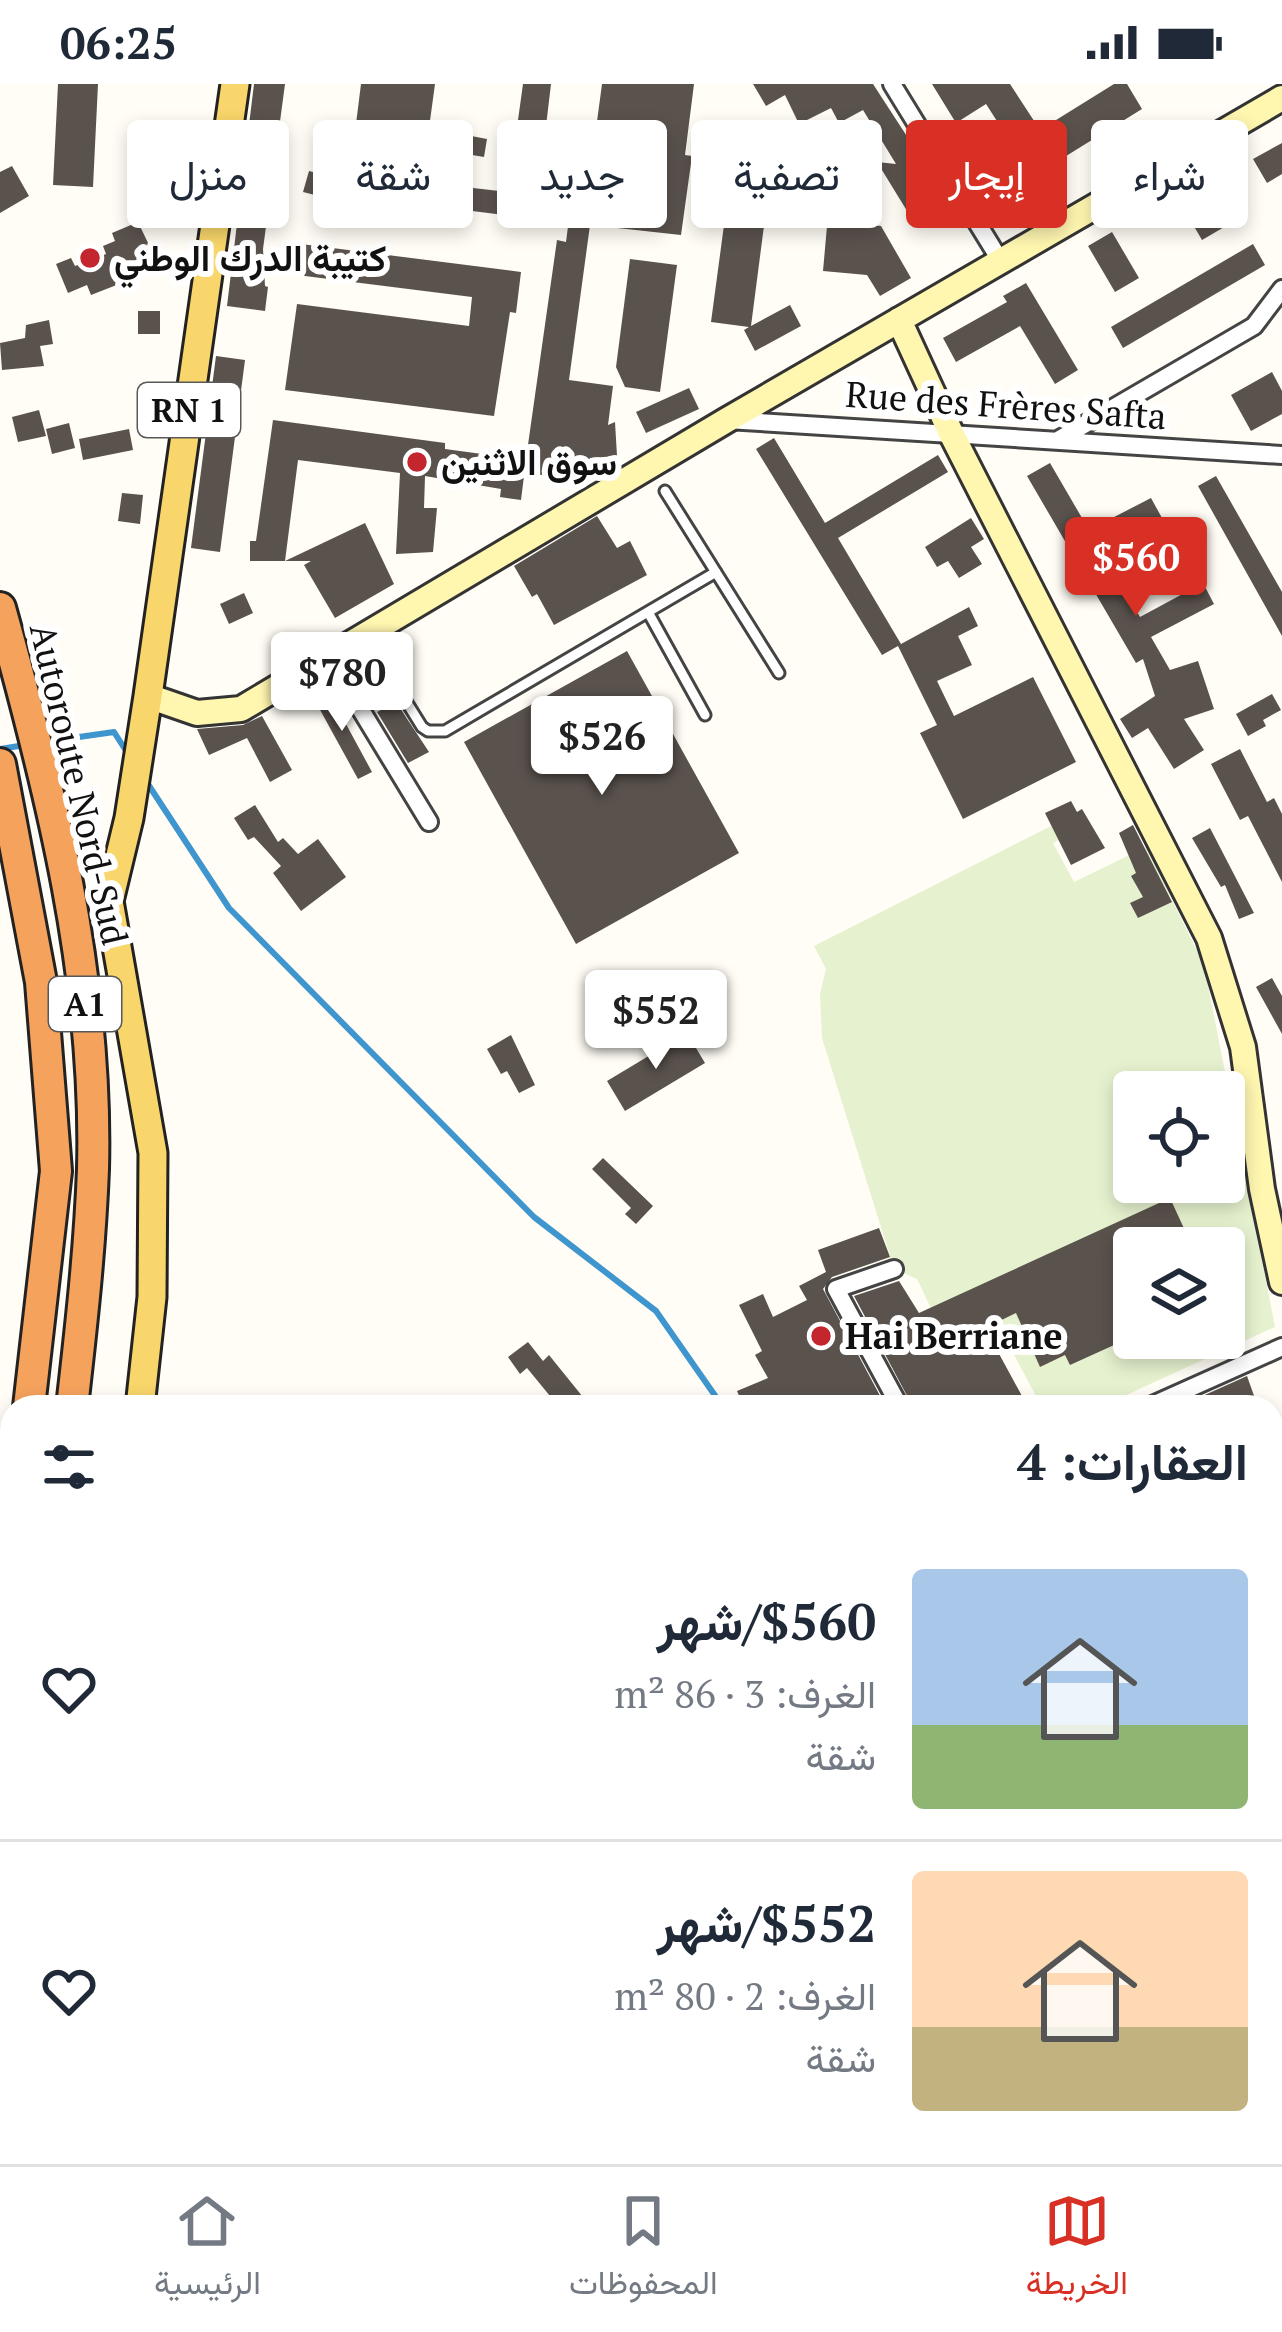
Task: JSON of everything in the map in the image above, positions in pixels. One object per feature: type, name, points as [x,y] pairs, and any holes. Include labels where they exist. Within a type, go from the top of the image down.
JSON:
[{"type":"highway","name":"Autoroute Nord-Sud","points":[[0,608],[41,756],[83,979],[93,1169],[73,1395]]},
{"type":"highway","name":"Autoroute Nord-Sud","points":[[0,764],[41,982],[56,1171],[30,1395]]},
{"type":"main road","name":"RN 1","points":[[141,1395],[152,1297],[153,1153],[109,901],[142,735],[235,84]]},
{"type":"main road","points":[[148,696],[197,713],[241,709],[727,419],[1282,98]]},
{"type":"main road","points":[[898,320],[1209,938],[1243,1047],[1262,1189],[1282,1282]]},
{"type":"street","points":[[892,84],[1000,260]]},
{"type":"street","points":[[1057,441],[1254,326],[1282,289]]},
{"type":"street","name":"Rue des Frères Safta","points":[[727,419],[1282,455]]},
{"type":"street","points":[[330,658],[429,822]]},
{"type":"street","points":[[893,1395],[836,1289],[894,1269]]},
{"type":"street","points":[[1175,1395],[1282,1347]]},
{"type":"lane","points":[[665,491],[779,673]]},
{"type":"lane","points":[[366,638],[422,727],[445,731],[716,572]]},
{"type":"lane","points":[[648,612],[705,715]]},
{"type":"green space","points":[[1077,813],[1082,828],[1053,843],[1074,882],[1146,847],[1204,965],[1225,1071],[1113,1071],[1113,1203],[1245,1203],[1245,1174],[1275,1327],[1245,1341],[1245,1227],[1113,1227],[1113,1359],[1205,1359],[1126,1395],[1036,1395],[992,1323],[949,1346],[917,1279],[894,1269],[822,1038],[820,994],[826,969],[814,946]]},
{"type":"building","points":[[58,84],[98,84],[93,187],[53,185]]},
{"type":"building","points":[[254,84],[285,84],[280,120],[250,120]]},
{"type":"building","points":[[361,84],[435,84],[430,120],[356,120]]},
{"type":"building","points":[[523,84],[551,84],[547,120],[518,120]]},
{"type":"building","points":[[602,84],[694,84],[685,155],[691,156],[691,163],[681,235],[617,228],[667,228],[667,120],[597,120]]},
{"type":"building","points":[[753,84],[873,84],[906,135],[906,209],[882,170],[882,163],[896,164],[882,141],[882,120],[869,120],[863,110],[837,120],[831,108],[797,120],[785,95],[766,106]]},
{"type":"building","points":[[932,84],[1010,84],[1033,120],[996,120],[986,104],[954,120]]},
{"type":"building","points":[[1114,84],[1127,84],[1142,109],[1124,120],[1091,120],[1091,141],[1067,155],[1067,120],[1056,120]]},
{"type":"building","points":[[473,136],[487,139],[484,157],[473,155]]},
{"type":"building","points":[[1282,143],[1282,174],[1267,183],[1253,159]]},
{"type":"building","points":[[12,166],[29,196],[0,213],[0,172]]},
{"type":"building","points":[[309,171],[313,172],[313,194],[303,192]]},
{"type":"building","points":[[473,188],[497,191],[497,214],[473,211]]},
{"type":"building","points":[[127,227],[141,228],[160,268],[91,295],[87,285],[68,293],[56,264],[71,258],[75,266],[106,254],[103,246],[115,241],[112,233]]},
{"type":"building","points":[[236,228],[266,228],[265,311],[227,306]]},
{"type":"building","points":[[568,228],[590,228],[569,380],[613,386],[608,425],[615,422],[617,456],[590,458],[587,480],[524,473],[557,240],[566,242]]},
{"type":"building","points":[[724,228],[764,228],[751,326],[790,305],[801,326],[755,351],[744,330],[749,327],[711,322]]},
{"type":"building","points":[[827,228],[882,228],[911,278],[880,296],[867,275],[823,271]]},
{"type":"building","points":[[1195,228],[1223,228],[1202,240]]},
{"type":"building","points":[[1112,232],[1139,278],[1115,292],[1088,246]]},
{"type":"building","points":[[301,244],[521,272],[494,416],[285,390],[297,304],[469,326],[472,297],[297,275]]},
{"type":"building","points":[[1253,244],[1265,265],[1123,348],[1111,327]]},
{"type":"building","points":[[630,259],[677,265],[660,392],[625,387],[616,367]]},
{"type":"building","points":[[1026,283],[1078,370],[1055,384],[1020,326],[956,362],[943,338],[1007,302],[1003,296]]},
{"type":"building","points":[[138,311],[160,311],[160,334],[138,334]]},
{"type":"building","points":[[49,320],[53,344],[40,346],[44,366],[2,370],[0,343],[25,338],[26,325]]},
{"type":"building","points":[[216,356],[245,360],[220,552],[191,548]]},
{"type":"building","points":[[1272,372],[1282,391],[1282,414],[1251,431],[1231,395]]},
{"type":"building","points":[[689,388],[699,409],[646,433],[636,412]]},
{"type":"building","points":[[39,410],[46,436],[18,442],[12,417]]},
{"type":"building","points":[[273,420],[445,443],[445,449],[526,460],[521,500],[500,497],[501,489],[425,476],[424,508],[437,508],[433,552],[396,554],[400,473],[298,460],[285,561],[250,561]]},
{"type":"building","points":[[69,423],[75,448],[52,454],[46,429]]},
{"type":"building","points":[[129,429],[133,450],[83,460],[79,439]]},
{"type":"building","points":[[774,438],[825,523],[938,455],[948,472],[838,538],[901,644],[969,607],[978,626],[958,636],[972,665],[937,681],[954,716],[1033,677],[1076,762],[963,819],[920,733],[937,725],[898,646],[882,655],[756,449]]},
{"type":"building","points":[[1050,463],[1089,530],[1151,498],[1162,518],[1101,550],[1140,617],[1203,583],[1214,604],[1151,637],[1170,670],[1198,661],[1214,709],[1184,719],[1204,750],[1174,769],[1148,728],[1132,738],[1120,719],[1155,696],[1143,659],[1136,663],[1027,476]]},
{"type":"building","points":[[1216,476],[1282,592],[1282,636],[1198,486]]},
{"type":"building","points":[[122,493],[143,495],[140,524],[118,521]]},
{"type":"building","points":[[597,516],[617,548],[630,541],[647,575],[554,625],[514,566]]},
{"type":"building","points":[[971,518],[984,539],[971,547],[982,564],[959,578],[948,561],[937,567],[925,547]]},
{"type":"building","points":[[365,523],[394,584],[335,618],[304,565],[311,561],[285,561]]},
{"type":"building","points":[[244,593],[253,613],[229,624],[220,604]]},
{"type":"building","points":[[627,651],[739,853],[576,944],[464,742]]},
{"type":"building","points":[[327,689],[372,772],[358,779],[313,697]]},
{"type":"building","points":[[1272,694],[1281,710],[1248,736],[1236,714]]},
{"type":"building","points":[[396,702],[429,752],[408,763],[377,712]]},
{"type":"building","points":[[262,716],[292,770],[270,782],[247,738],[209,755],[197,729],[243,725]]},
{"type":"building","points":[[1240,749],[1267,802],[1274,798],[1282,814],[1282,882],[1248,816],[1240,820],[1211,764]]},
{"type":"building","points":[[1071,801],[1077,812],[1082,809],[1105,848],[1071,865],[1045,813]]},
{"type":"building","points":[[255,805],[278,842],[283,838],[298,854],[318,839],[346,877],[301,911],[273,873],[281,866],[254,837],[248,840],[234,818]]},
{"type":"building","points":[[1133,825],[1172,902],[1138,918],[1130,903],[1143,897],[1131,876],[1136,873],[1119,833]]},
{"type":"building","points":[[1210,828],[1254,913],[1239,919],[1225,885],[1221,887],[1192,838]]},
{"type":"building","points":[[1272,978],[1282,996],[1282,1034],[1256,987]]},
{"type":"building","points":[[687,1033],[705,1063],[625,1111],[607,1081]]},
{"type":"building","points":[[511,1035],[535,1085],[519,1093],[487,1049]]},
{"type":"building","points":[[603,1158],[653,1206],[636,1224],[625,1214],[631,1208],[592,1169]]},
{"type":"building","points":[[1159,1203],[1172,1203],[1183,1227],[1113,1227],[1113,1346],[1070,1365],[1065,1355],[1040,1367],[1016,1313],[985,1328],[1021,1395],[907,1395],[854,1296],[899,1281],[919,1313]]},
{"type":"building","points":[[879,1228],[890,1257],[832,1277],[823,1289],[880,1395],[739,1395],[737,1391],[768,1378],[755,1355],[762,1351],[739,1305],[763,1294],[773,1317],[807,1300],[799,1286],[826,1272],[818,1250]]},
{"type":"building","points":[[528,1342],[543,1361],[549,1355],[581,1395],[549,1395],[527,1368],[520,1374],[508,1357]]},
{"type":"building","points":[[1247,1376],[1254,1395],[1205,1395]]},
{"type":"waterway","points":[[44,742],[114,732],[130,757]]},
{"type":"waterway","points":[[0,749],[25,745]]},
{"type":"waterway","points":[[144,778],[229,908],[534,1217],[656,1311],[715,1395]]},
{"type":"place","name":"كتيبة الدرك الوطني","points":[[90,258]]},
{"type":"place","name":"ﺳﻮق اﻻﺛﻨﻴﻦ","points":[[417,462]]},
{"type":"place","name":"Hai Berriane","points":[[821,1336]]}]
